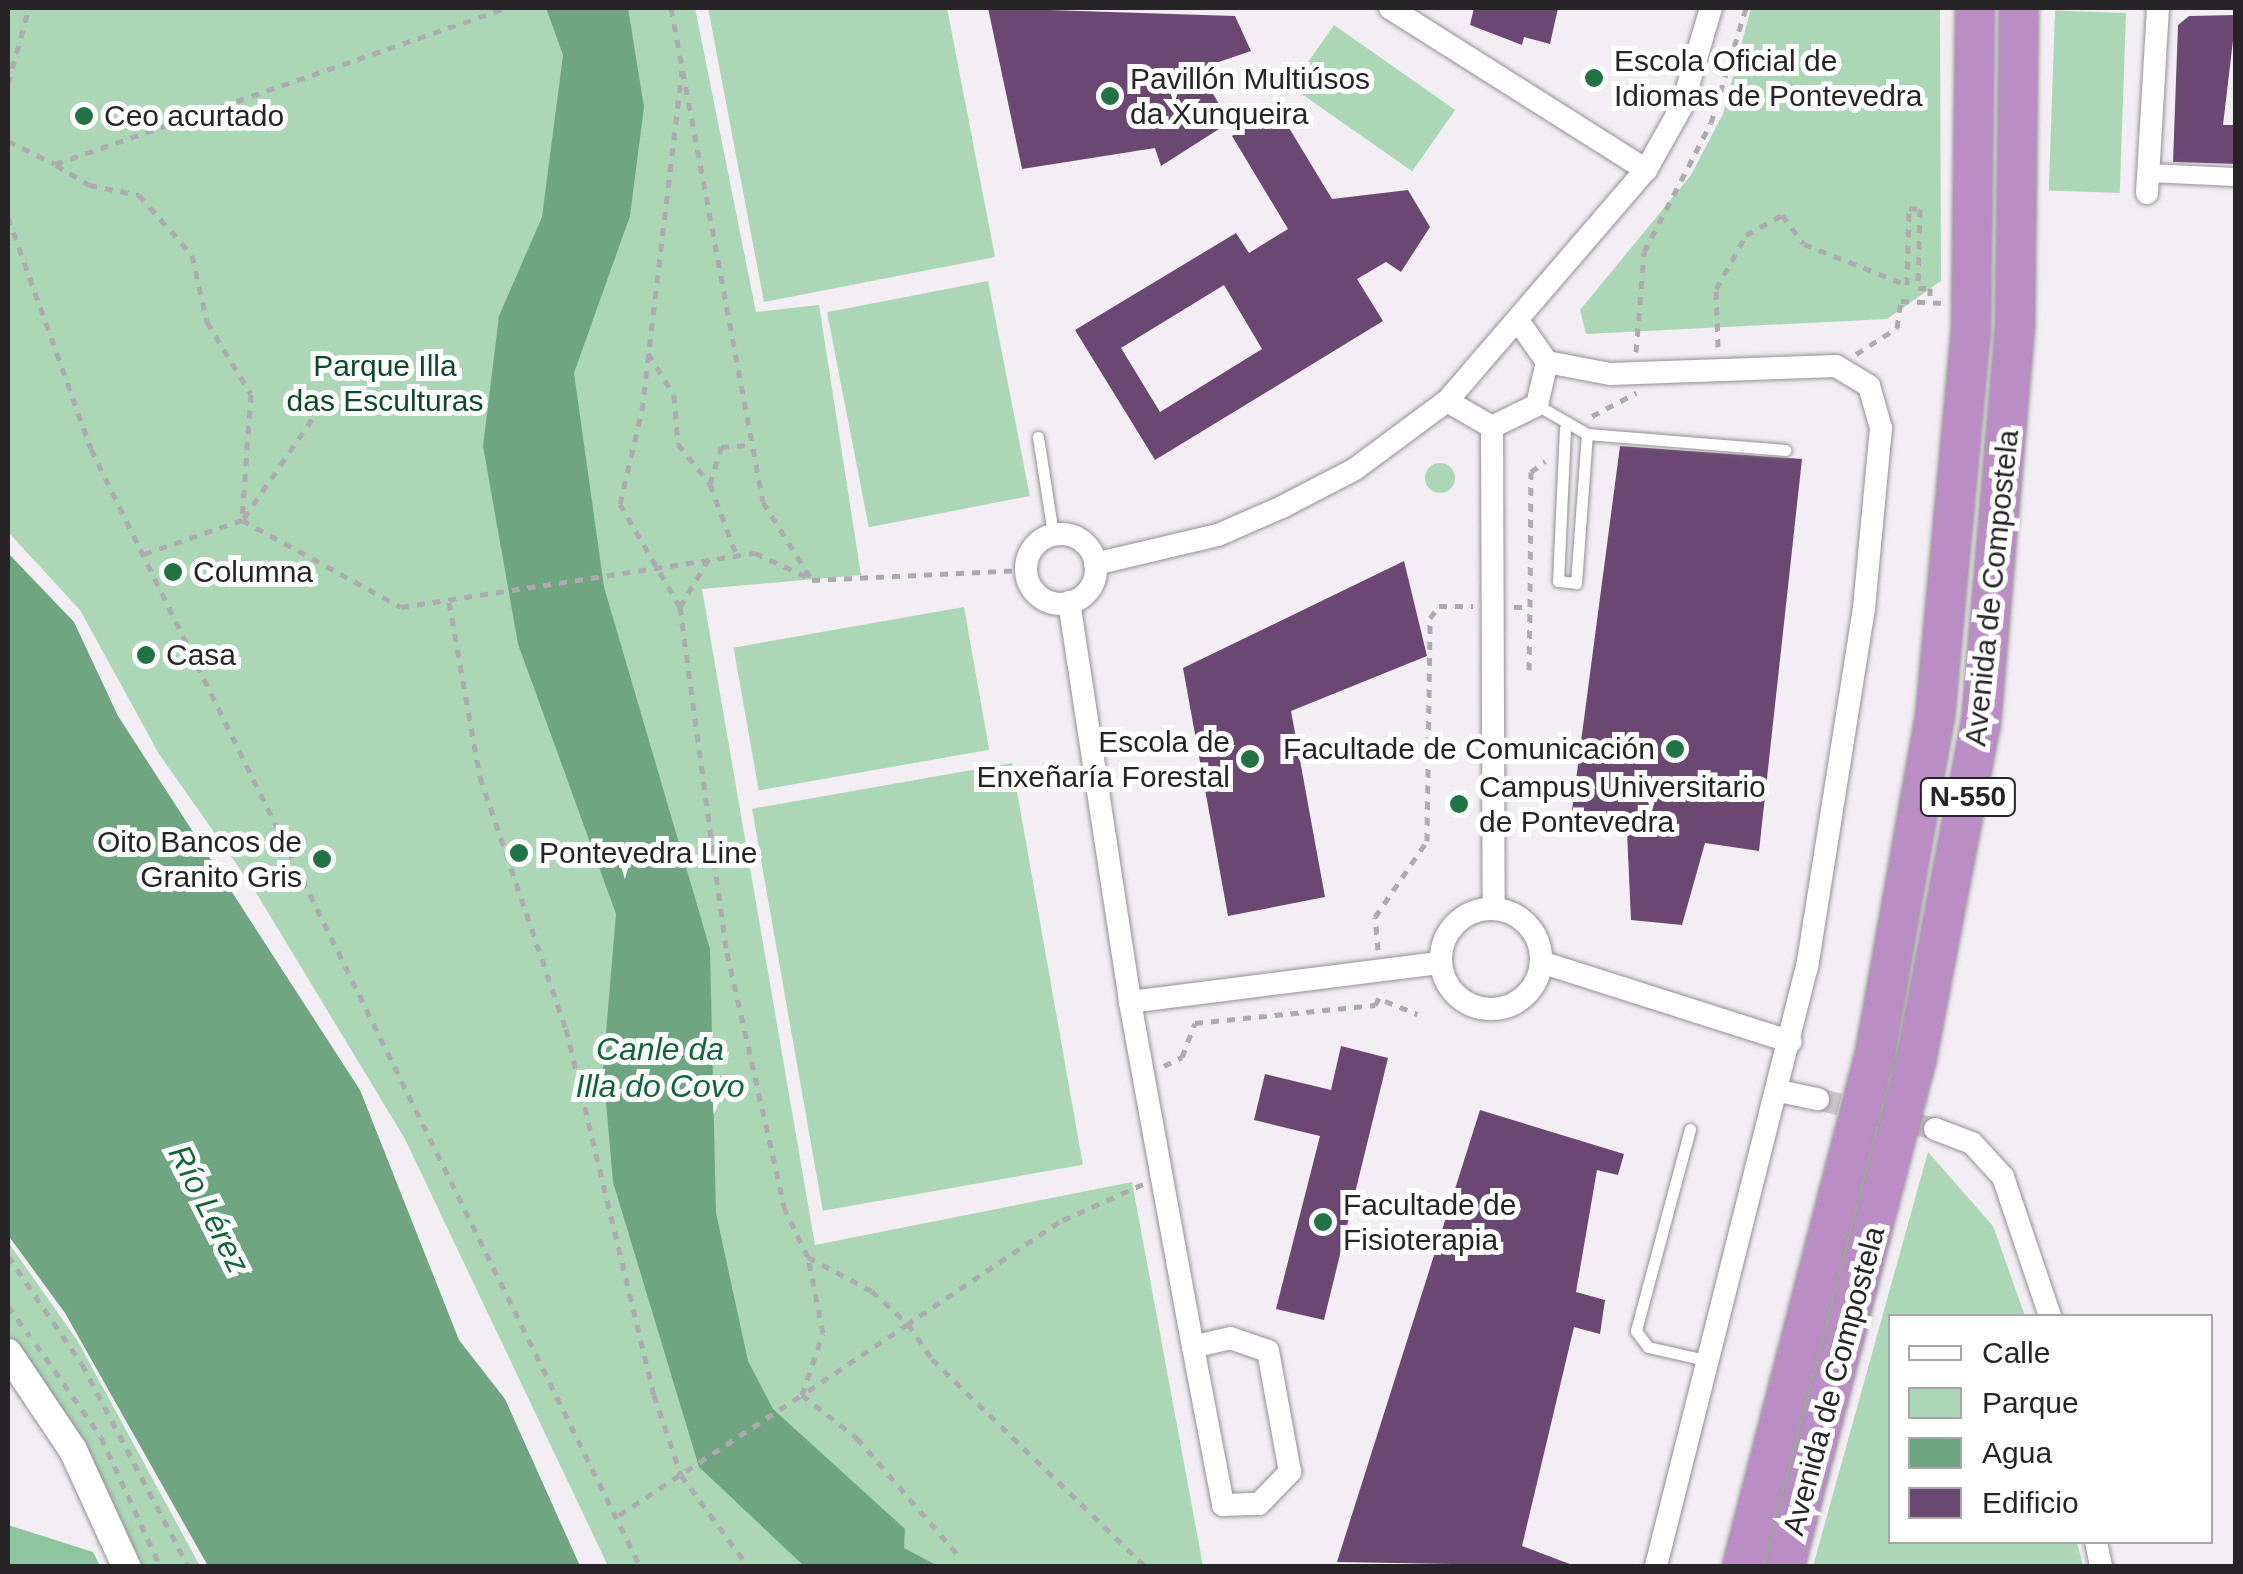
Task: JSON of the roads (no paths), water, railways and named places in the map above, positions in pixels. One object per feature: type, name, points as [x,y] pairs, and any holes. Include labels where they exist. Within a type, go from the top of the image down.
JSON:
[{"type":"highway","name":"Avenida de Compostela","points":[[1742,1566],[1874,1052],[1935,716],[1971,331],[1975,8]]},
{"type":"highway","name":"Avenida de Compostela","points":[[1785,1566],[1917,1057],[1982,722],[2015,324],[2019,8]]},
{"type":"street","points":[[1390,8],[1646,170]]},
{"type":"street","points":[[1095,564],[1218,535],[1282,507],[1355,470],[1447,402],[1646,170],[1682,106],[1711,8]]},
{"type":"street","points":[[2158,8],[2147,183],[2236,177]]},
{"type":"street","points":[[1492,428],[1537,405],[1546,362],[1519,322]]},
{"type":"street","points":[[1546,362],[1636,372],[1836,366],[1869,386],[1880,428],[1831,841],[1780,1091],[1656,1566]]},
{"type":"street","points":[[1447,402],[1492,428]]},
{"type":"street","points":[[1492,428],[1496,607],[1494,909]]},
{"type":"street","points":[[1053,534],[1076,537],[1095,564],[1092,584],[1069,602],[1040,597],[1026,570],[1033,548],[1053,534]]},
{"type":"street","points":[[1069,602],[1130,1002],[1143,1070],[1161,1173],[1193,1348],[1222,1505],[1259,1504],[1290,1472],[1268,1351],[1231,1338],[1193,1348]]},
{"type":"street","points":[[1494,909],[1534,932],[1541,962],[1528,993],[1499,1009],[1453,994],[1440,963],[1449,930],[1494,909]]},
{"type":"street","points":[[1541,962],[1791,1042]]},
{"type":"street","points":[[1130,1002],[1440,963]]},
{"type":"street","points":[[1780,1091],[1818,1099]]},
{"type":"street","points":[[1935,1129],[1972,1143],[2004,1178],[2049,1314]]},
{"type":"street","points":[[8,1353],[73,1450],[126,1566]]},
{"type":"lane","points":[[1537,405],[1576,432],[1784,450]]},
{"type":"lane","points":[[1576,432],[1576,583],[1558,581],[1566,443],[1576,432]]},
{"type":"lane","points":[[1038,437],[1053,534]]},
{"type":"lane","points":[[1690,1129],[1636,1331],[1648,1347],[1710,1361]]},
{"type":"water","name":"Canle da Illa do Covo","points":[[546,8],[628,8],[644,107],[630,216],[574,373],[604,587],[710,949],[716,1213],[748,1361],[773,1409],[905,1529],[904,1548],[938,1566],[804,1566],[699,1467],[613,1182],[603,1068],[616,914],[518,644],[483,446],[499,316],[542,217],[563,55]]},
{"type":"water","name":"Río Lérez","points":[[8,553],[74,622],[118,716],[360,1090],[459,1340],[505,1399],[580,1566],[208,1566],[65,1313],[8,1235]]},
{"type":"tunnel","points":[[1818,1099],[1935,1129]]},
{"type":"place","name":"Escola Oficial de Idiomas de Pontevedra","points":[[1594,78]]},
{"type":"place","name":"Pavillón Multiúsos da Xunqueira","points":[[1110,96]]},
{"type":"place","name":"Ceo acurtado","points":[[84,116]]},
{"type":"place","name":"Columna","points":[[173,572]]},
{"type":"place","name":"Casa","points":[[146,655]]},
{"type":"place","name":"Facultade de Comunicación","points":[[1675,749]]},
{"type":"place","name":"Escola de Enxeñaría Forestal","points":[[1250,759]]},
{"type":"place","name":"Campus Universitario de Pontevedra","points":[[1459,804]]},
{"type":"place","name":"Pontevedra Line","points":[[519,853]]},
{"type":"place","name":"Oito Bancos de Granito Gris","points":[[322,859]]},
{"type":"place","name":"Facultade de Fisioterapia","points":[[1323,1222]]},
{"type":"park label","name":"Parque Illa das Esculturas","points":[[385,383]]}]
